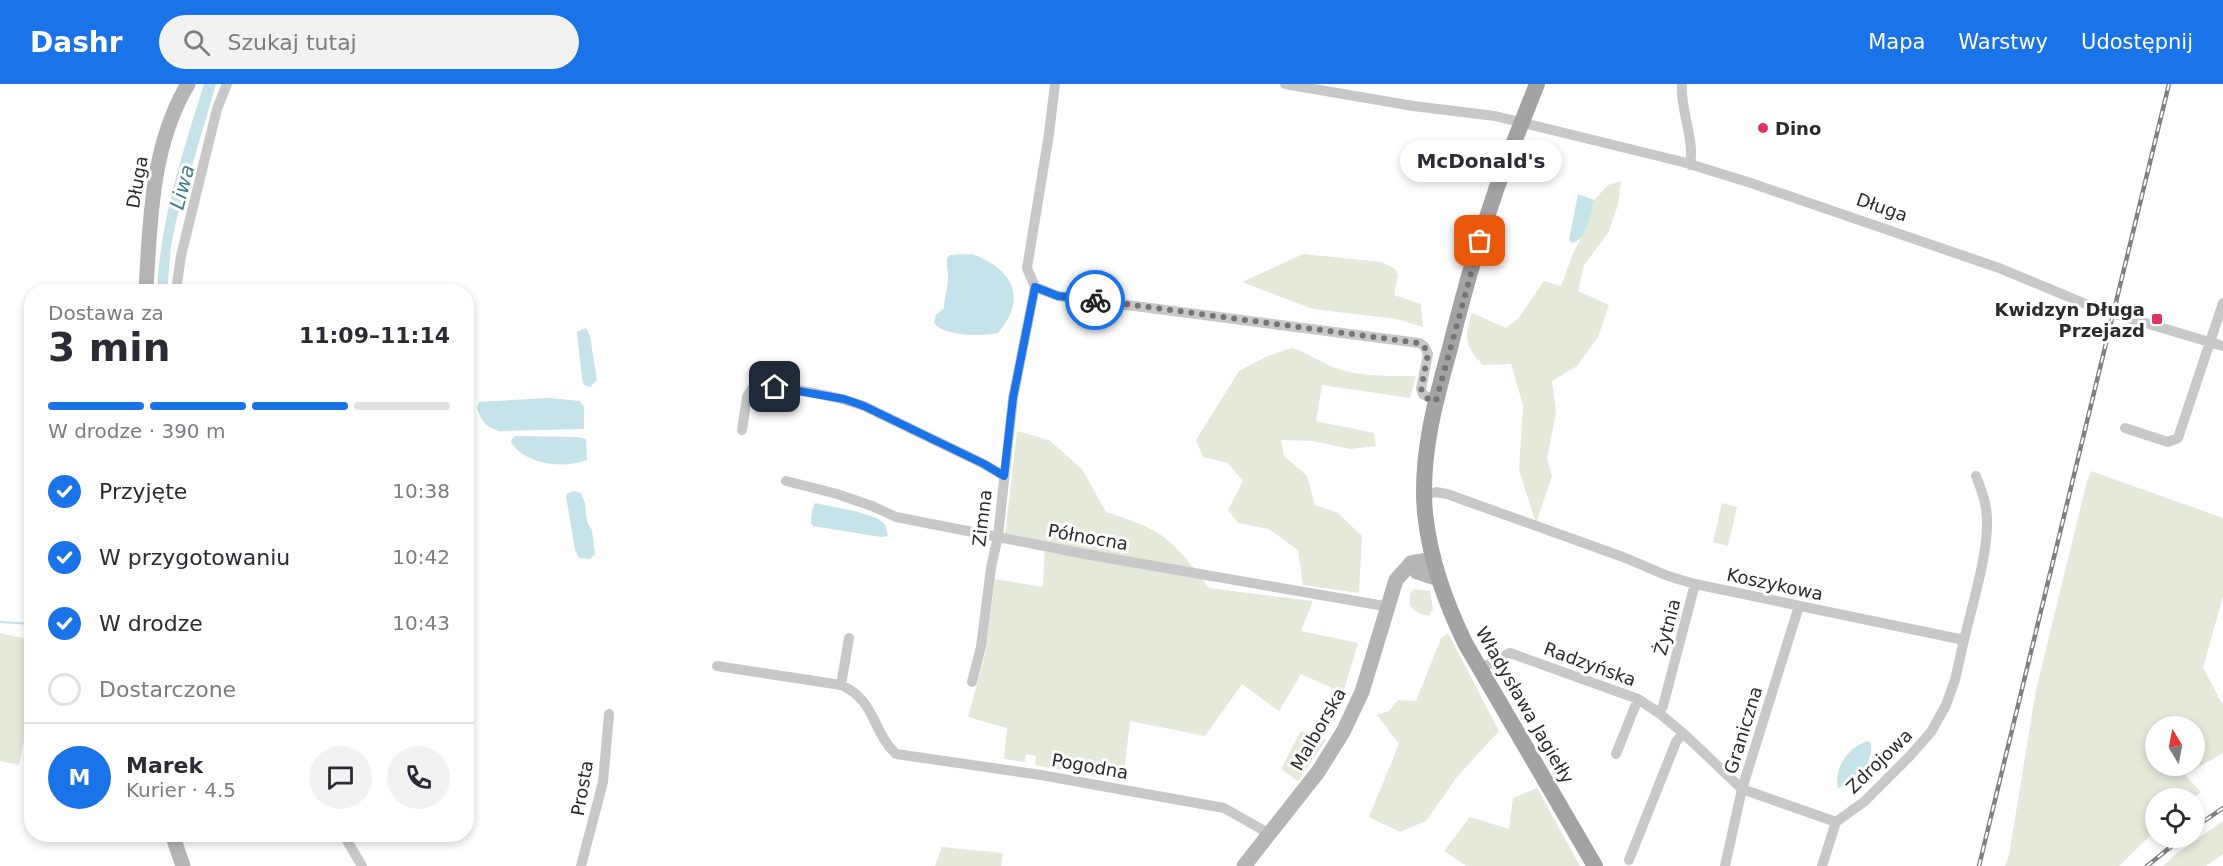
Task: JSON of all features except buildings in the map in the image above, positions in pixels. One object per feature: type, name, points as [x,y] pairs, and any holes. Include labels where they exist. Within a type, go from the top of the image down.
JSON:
[{"type":"main road","points":[[1433,559],[1428,536],[1425,495],[1428,436],[1485,223],[1537,84]]},
{"type":"main road","name":"Władysława Jagiełły","points":[[1433,559],[1447,605],[1480,669],[1595,866]]},
{"type":"street","name":"Długa","points":[[146,284],[150,215],[155,180],[166,136],[188,84]]},
{"type":"street","points":[[177,284],[181,256],[217,109],[227,84]]},
{"type":"street","name":"Zimna","points":[[972,682],[981,647],[991,568],[998,536],[1013,398],[1035,287],[1027,268],[1055,84]]},
{"type":"street","name":"Długa","points":[[1285,84],[1413,106],[1495,116],[1690,165],[1751,183],[1999,268],[2098,309],[2223,346]]},
{"type":"street","points":[[1682,84],[1681,96],[1692,155],[1690,165]]},
{"type":"street","points":[[1035,287],[1058,296],[1419,343],[1424,346],[1428,354],[1421,389],[1428,399],[1436,401]]},
{"type":"street","points":[[2125,428],[2168,442],[2178,438],[2223,303]]},
{"type":"street","points":[[742,430],[747,397],[751,390],[759,387],[775,387],[844,399],[864,406],[1004,476]]},
{"type":"street","points":[[1964,640],[1981,565],[1987,523],[1985,500],[1976,476]]},
{"type":"street","name":"Północna","points":[[786,481],[837,494],[897,517],[1085,554],[1392,600]]},
{"type":"street","name":"Koszykowa","points":[[1425,495],[1436,492],[1447,494],[1695,584],[1964,640]]},
{"type":"street","name":"Malborska","points":[[1392,600],[1417,572],[1433,559]]},
{"type":"street","name":"Malborska","points":[[1244,866],[1318,772],[1343,732],[1362,692],[1392,600],[1396,580],[1411,563],[1433,559]]},
{"type":"street","points":[[1417,572],[1438,579]]},
{"type":"street","name":"Żytnia","points":[[1659,713],[1663,706],[1695,584]]},
{"type":"street","name":"Graniczna","points":[[1725,866],[1742,789],[1799,606]]},
{"type":"street","points":[[717,666],[841,685],[849,638]]},
{"type":"street","name":"Zdrojowa","points":[[1836,822],[1865,801],[1931,732],[1946,705],[1955,680],[1964,640]]},
{"type":"street","name":"Radzyńska","points":[[1480,669],[1510,653],[1638,699],[1683,733],[1742,789],[1836,822]]},
{"type":"street","name":"Pogodna","points":[[841,685],[854,691],[863,702],[889,747],[896,754],[1041,775],[1224,808],[1270,834]]},
{"type":"street","points":[[1616,754],[1638,699]]},
{"type":"street","name":"Prosta","points":[[581,866],[603,782],[609,714]]},
{"type":"street","points":[[1629,860],[1671,753],[1683,733]]},
{"type":"street","points":[[1822,866],[1836,822]]},
{"type":"street","points":[[175,842],[183,866]]},
{"type":"street","points":[[348,842],[362,866]]},
{"type":"green space","points":[[1621,181],[1618,205],[1608,233],[1584,265],[1578,291],[1609,305],[1598,337],[1577,366],[1552,381],[1556,412],[1547,459],[1552,476],[1536,523],[1519,470],[1523,405],[1511,364],[1483,365],[1468,341],[1469,322],[1472,313],[1506,328],[1518,319],[1544,281],[1561,286],[1574,251],[1586,229],[1594,200],[1608,185]]},
{"type":"green space","points":[[1303,254],[1382,262],[1395,269],[1398,275],[1394,295],[1421,304],[1423,327],[1396,319],[1313,309],[1242,282]]},
{"type":"green space","points":[[1291,348],[1333,367],[1353,373],[1416,376],[1410,398],[1322,385],[1316,421],[1374,433],[1376,446],[1350,449],[1313,441],[1281,440],[1284,456],[1307,476],[1315,505],[1338,513],[1362,536],[1359,593],[1303,585],[1298,550],[1269,529],[1238,523],[1228,510],[1243,481],[1228,463],[1203,457],[1196,440],[1239,371],[1266,357]]},
{"type":"green space","points":[[1017,431],[1049,440],[1082,469],[1106,512],[1161,535],[1193,567],[1209,588],[1313,601],[1301,631],[1358,643],[1343,693],[1301,674],[1279,711],[1242,684],[1205,736],[1130,721],[1123,782],[1035,765],[1036,756],[1026,754],[1025,762],[1004,759],[1007,728],[968,717],[986,651],[995,579],[1043,587],[1045,544],[1005,536]]},
{"type":"green space","points":[[2091,471],[2223,518],[2223,596],[2203,668],[2223,705],[2223,753],[2205,763],[2205,716],[2145,716],[2145,776],[2186,776],[2197,788],[2145,788],[2145,841],[2119,866],[2005,866],[2009,855],[2036,690]]},
{"type":"green space","points":[[1722,503],[1737,507],[1728,546],[1713,542]]},
{"type":"green space","points":[[1414,589],[1430,591],[1433,609],[1429,616],[1418,613],[1410,606],[1410,594]]},
{"type":"green space","points":[[0,633],[24,638],[24,740],[19,765],[0,761]]},
{"type":"green space","points":[[1448,633],[1499,731],[1457,777],[1426,821],[1400,832],[1369,817],[1399,744],[1377,715],[1389,711],[1398,700],[1416,701],[1441,638]]},
{"type":"green space","points":[[1301,731],[1326,740],[1298,781],[1281,769]]},
{"type":"green space","points":[[1537,788],[1580,866],[1466,866],[1444,851],[1470,817],[1509,829],[1513,798]]},
{"type":"green space","points":[[2223,821],[2223,854],[2206,866],[2163,866],[2185,848],[2205,848],[2205,834]]},
{"type":"green space","points":[[942,847],[1003,853],[1001,866],[935,866]]},
{"type":"water","name":"Liwa","points":[[204,84],[216,84],[176,221],[168,284],[158,284],[168,212]]},
{"type":"water","points":[[1578,194],[1594,200],[1585,232],[1582,237],[1572,243],[1569,240]]},
{"type":"water","points":[[972,254],[998,268],[1012,286],[1014,297],[1012,308],[998,333],[973,335],[954,333],[938,327],[934,322],[936,315],[944,308],[948,283],[948,257]]},
{"type":"water","points":[[586,328],[590,336],[597,380],[590,387],[584,385],[582,379],[577,332]]},
{"type":"water","points":[[549,398],[580,401],[584,407],[584,429],[499,431],[484,422],[477,408],[479,402]]},
{"type":"water","points":[[515,436],[586,439],[587,460],[568,464],[537,461],[527,457],[512,444],[511,440]]},
{"type":"water","points":[[574,491],[581,493],[585,503],[587,522],[592,530],[595,554],[590,559],[579,558],[575,550],[566,496]]},
{"type":"water","points":[[815,503],[877,518],[885,524],[888,536],[881,537],[813,526],[812,511]]},
{"type":"water","points":[[1868,741],[1871,749],[1870,756],[1863,771],[1851,782],[1838,788],[1838,773],[1844,759],[1855,748]]},
{"type":"waterway","points":[[0,622],[24,624]]},
{"type":"railway","points":[[1979,866],[2169,84]]},
{"type":"railway","points":[[2205,820],[2223,808]]},
{"type":"railway","points":[[2147,866],[2169,848]]},
{"type":"way so far","points":[[1095,300],[1419,343],[1424,346],[1428,354],[1421,389],[1428,399],[1436,401],[1480,241]]},
{"type":"place","name":"Dino","points":[[1763,128]]},
{"type":"place","name":"McDonald's","points":[[1480,241]]},
{"type":"place","name":"Kwidzyn Długa Przejazd","points":[[2157,319]]},
{"type":"route","points":[[775,387],[844,399],[864,406],[1004,476],[1013,398],[1035,287],[1058,296],[1095,300]]}]
